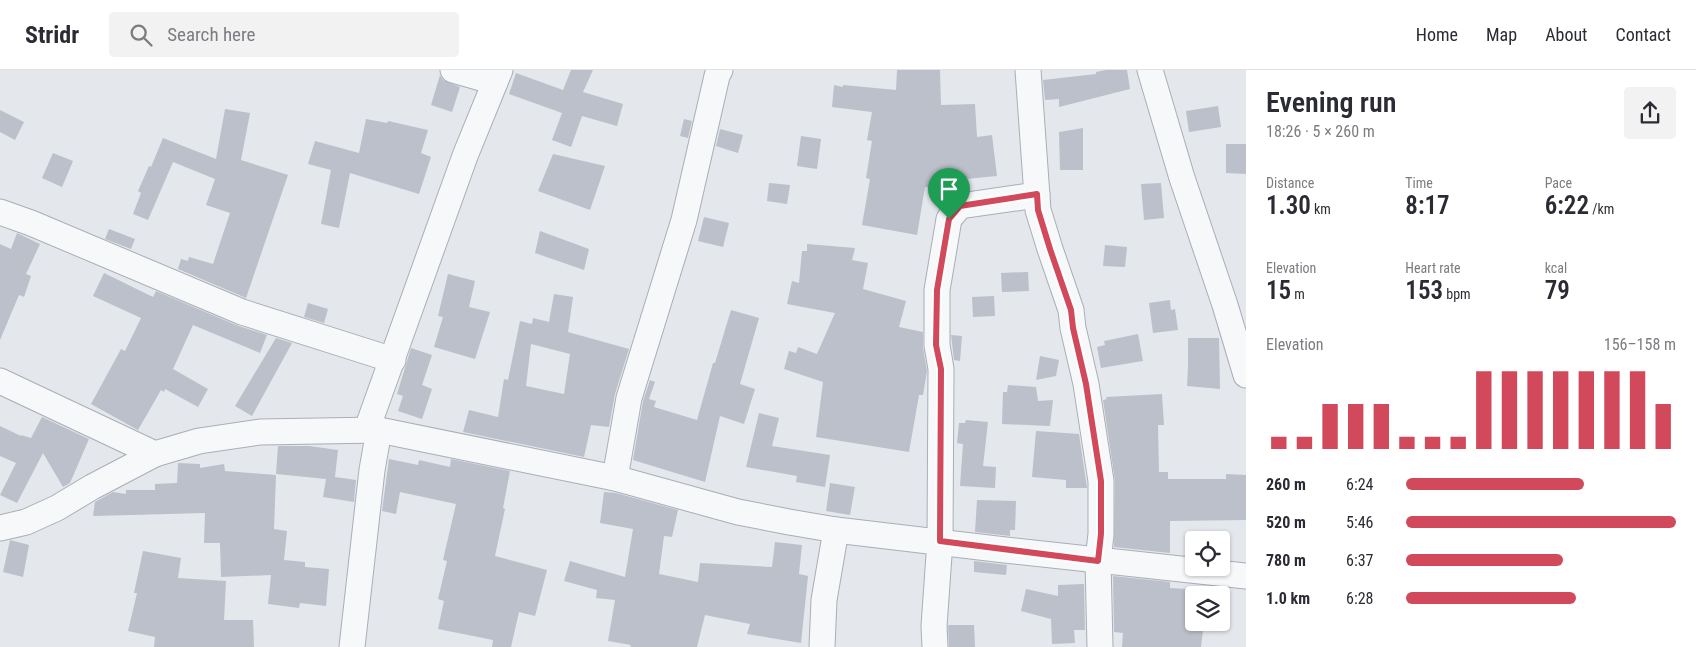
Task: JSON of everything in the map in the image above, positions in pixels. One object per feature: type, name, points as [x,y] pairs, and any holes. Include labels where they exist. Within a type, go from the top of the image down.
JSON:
[{"type":"street","points":[[352,647],[372,470],[373,429],[393,360],[465,156],[497,76],[453,70]]},
{"type":"street","points":[[615,478],[629,398],[684,220],[716,76],[720,70]]},
{"type":"street","points":[[1028,70],[1038,210],[1071,310],[1073,328],[1086,384],[1101,481],[1101,534],[1098,561],[1100,647]]},
{"type":"street","points":[[1150,70],[1182,178],[1225,305],[1246,375]]},
{"type":"street","points":[[935,647],[934,626],[940,541],[941,369],[936,345],[937,290],[949,219],[960,206],[1037,194]]},
{"type":"street","points":[[0,212],[31,223],[242,312],[393,360]]},
{"type":"street","points":[[0,381],[154,454]]},
{"type":"street","points":[[0,528],[26,522],[57,508],[154,454],[199,441],[260,432],[373,429],[615,478],[738,512],[836,530],[1098,561],[1246,576]]},
{"type":"street","points":[[822,647],[824,600],[836,530]]},
{"type":"building","points":[[571,70],[593,70],[583,92],[623,104],[617,126],[582,116],[571,147],[552,140],[562,113],[509,94],[516,73],[563,90]]},
{"type":"building","points":[[897,70],[940,70],[941,105],[975,104],[977,137],[992,135],[997,176],[935,182],[935,188],[925,187],[917,235],[862,225],[870,179],[866,178],[872,141],[867,140],[872,112],[832,107],[834,85],[896,90]]},
{"type":"building","points":[[1127,70],[1130,89],[1059,107],[1059,99],[1045,100],[1043,80],[1096,74],[1096,72]]},
{"type":"building","points":[[440,75],[443,80],[460,87],[452,112],[431,105]]},
{"type":"building","points":[[1218,106],[1221,127],[1189,132],[1186,111]]},
{"type":"building","points":[[225,109],[250,113],[241,160],[288,175],[246,298],[178,269],[181,259],[188,261],[189,257],[213,264],[230,213],[206,205],[215,179],[173,162],[148,220],[133,214],[141,193],[138,191],[149,166],[151,167],[163,138],[216,159]]},
{"type":"building","points":[[0,110],[24,122],[15,140],[0,132]]},
{"type":"building","points":[[366,119],[387,123],[388,121],[428,130],[421,153],[431,157],[419,194],[350,173],[339,228],[321,224],[331,170],[308,164],[315,141],[359,153]]},
{"type":"building","points":[[684,119],[692,121],[688,138],[680,136]]},
{"type":"building","points":[[1083,128],[1083,170],[1060,170],[1059,132]]},
{"type":"building","points":[[720,129],[743,135],[738,153],[716,146]]},
{"type":"building","points":[[801,136],[821,139],[817,169],[797,166]]},
{"type":"building","points":[[1226,144],[1246,144],[1246,174],[1226,173]]},
{"type":"building","points":[[53,153],[73,161],[62,187],[42,178]]},
{"type":"building","points":[[553,154],[605,166],[590,210],[538,191]]},
{"type":"building","points":[[769,183],[790,185],[787,204],[767,201]]},
{"type":"building","points":[[1161,183],[1164,218],[1144,220],[1141,184]]},
{"type":"building","points":[[704,217],[729,223],[723,247],[698,241]]},
{"type":"building","points":[[109,229],[135,239],[131,249],[105,239]]},
{"type":"building","points":[[540,231],[589,249],[584,270],[535,253]]},
{"type":"building","points":[[17,233],[40,244],[26,274],[31,276],[24,297],[19,295],[0,340],[0,244],[11,249]]},
{"type":"building","points":[[807,244],[855,248],[852,260],[868,263],[863,289],[906,301],[899,327],[923,332],[923,347],[927,371],[923,395],[919,395],[909,452],[816,437],[823,382],[784,369],[789,351],[796,353],[798,347],[817,354],[835,313],[787,304],[792,281],[799,283],[802,251],[807,251]]},
{"type":"building","points":[[1105,245],[1127,247],[1125,267],[1103,266]]},
{"type":"building","points":[[1028,272],[1029,291],[1002,292],[1001,273]]},
{"type":"building","points":[[104,273],[153,297],[156,291],[236,325],[267,335],[260,353],[193,325],[173,369],[208,389],[198,407],[165,389],[164,392],[161,390],[138,430],[136,429],[91,404],[121,349],[125,351],[141,318],[93,296]]},
{"type":"building","points":[[448,274],[475,281],[469,307],[490,312],[475,359],[434,347],[443,317],[438,316]]},
{"type":"building","points":[[554,294],[573,297],[568,332],[629,349],[615,394],[609,427],[591,425],[584,457],[463,432],[469,410],[498,417],[504,379],[508,380],[520,321],[532,324],[533,318],[549,322]],"holes":[[[531,344],[570,354],[564,394],[526,386]]]},
{"type":"building","points":[[994,296],[995,316],[973,317],[972,297]]},
{"type":"building","points":[[1170,300],[1171,310],[1175,309],[1178,330],[1153,333],[1149,303]]},
{"type":"building","points":[[308,303],[328,309],[324,323],[304,317]]},
{"type":"building","points":[[731,310],[759,318],[740,384],[755,389],[744,424],[720,416],[705,482],[633,460],[643,401],[650,380],[655,382],[649,399],[656,401],[654,407],[697,420],[713,363],[715,363]]},
{"type":"building","points":[[1138,334],[1143,361],[1101,368],[1097,347],[1105,345],[1104,341]]},
{"type":"building","points":[[951,335],[962,336],[960,361],[954,360]]},
{"type":"building","points":[[276,338],[292,343],[252,416],[235,406]]},
{"type":"building","points":[[1188,338],[1219,338],[1220,389],[1187,386]]},
{"type":"building","points":[[411,348],[432,355],[422,385],[432,389],[422,419],[398,411],[403,396],[397,394]]},
{"type":"building","points":[[1040,356],[1059,360],[1056,376],[1036,380]]},
{"type":"building","points":[[1008,385],[1036,387],[1038,401],[1053,400],[1050,426],[1002,424],[1003,392],[1007,392]]},
{"type":"building","points":[[1162,394],[1164,425],[1158,425],[1159,472],[1168,472],[1168,479],[1226,479],[1226,474],[1246,475],[1246,520],[1170,521],[1170,553],[1114,547],[1115,481],[1103,400],[1107,399],[1106,397]]},
{"type":"building","points":[[759,413],[779,418],[772,446],[830,455],[825,487],[796,482],[797,476],[746,467]]},
{"type":"building","points":[[42,417],[89,439],[70,483],[63,487],[43,453],[17,503],[0,495],[16,463],[0,456],[0,426],[21,436],[31,438]]},
{"type":"building","points":[[966,420],[988,422],[983,466],[996,467],[995,488],[960,486],[963,444],[957,443],[959,423],[965,423]]},
{"type":"building","points":[[1036,431],[1079,434],[1087,488],[1066,488],[1066,480],[1032,477]]},
{"type":"building","points":[[278,446],[309,446],[338,450],[335,477],[356,480],[354,502],[323,497],[326,479],[276,474]]},
{"type":"building","points":[[389,459],[418,465],[419,460],[450,467],[451,459],[510,471],[503,508],[505,509],[495,556],[547,570],[535,616],[519,612],[511,647],[492,647],[493,640],[438,629],[444,601],[438,599],[447,561],[443,560],[456,504],[400,492],[396,514],[382,511]]},
{"type":"building","points":[[178,463],[200,464],[200,468],[224,464],[225,471],[276,475],[274,529],[287,531],[284,560],[305,562],[305,567],[329,569],[326,606],[300,603],[299,608],[268,604],[271,575],[221,577],[220,543],[204,543],[205,513],[93,516],[95,502],[113,492],[126,494],[126,490],[155,490],[155,484],[177,483]]},
{"type":"building","points":[[830,483],[855,487],[850,515],[826,511]]},
{"type":"building","points":[[604,492],[616,493],[678,510],[672,537],[664,536],[659,574],[698,582],[700,563],[772,567],[775,542],[802,545],[799,574],[808,576],[801,643],[747,634],[750,624],[705,615],[697,647],[630,647],[631,645],[608,641],[615,600],[596,598],[597,590],[564,581],[570,561],[625,577],[633,529],[600,523]]},
{"type":"building","points":[[977,500],[1016,501],[1015,530],[1010,530],[1010,536],[975,532]]},
{"type":"building","points":[[10,540],[29,545],[23,577],[3,572]]},
{"type":"building","points":[[143,551],[181,558],[178,578],[226,581],[224,620],[253,620],[254,647],[154,647],[155,637],[128,631],[137,593],[134,593]]},
{"type":"building","points":[[974,561],[1007,565],[1006,575],[974,572]]},
{"type":"building","points":[[1113,576],[1170,582],[1170,588],[1185,589],[1185,631],[1203,631],[1201,647],[1122,647],[1123,633],[1114,632]]},
{"type":"building","points":[[1084,584],[1085,630],[1074,630],[1075,643],[1052,644],[1051,619],[1021,611],[1026,589],[1058,596],[1058,585]]},
{"type":"building","points":[[948,625],[974,625],[975,647],[949,647]]},
{"type":"route","points":[[1037,194],[1038,210],[1071,310],[1073,328],[1086,384],[1101,481],[1101,534],[1098,561],[940,541],[941,369],[936,345],[937,290],[949,219],[960,206],[1037,194]]}]
